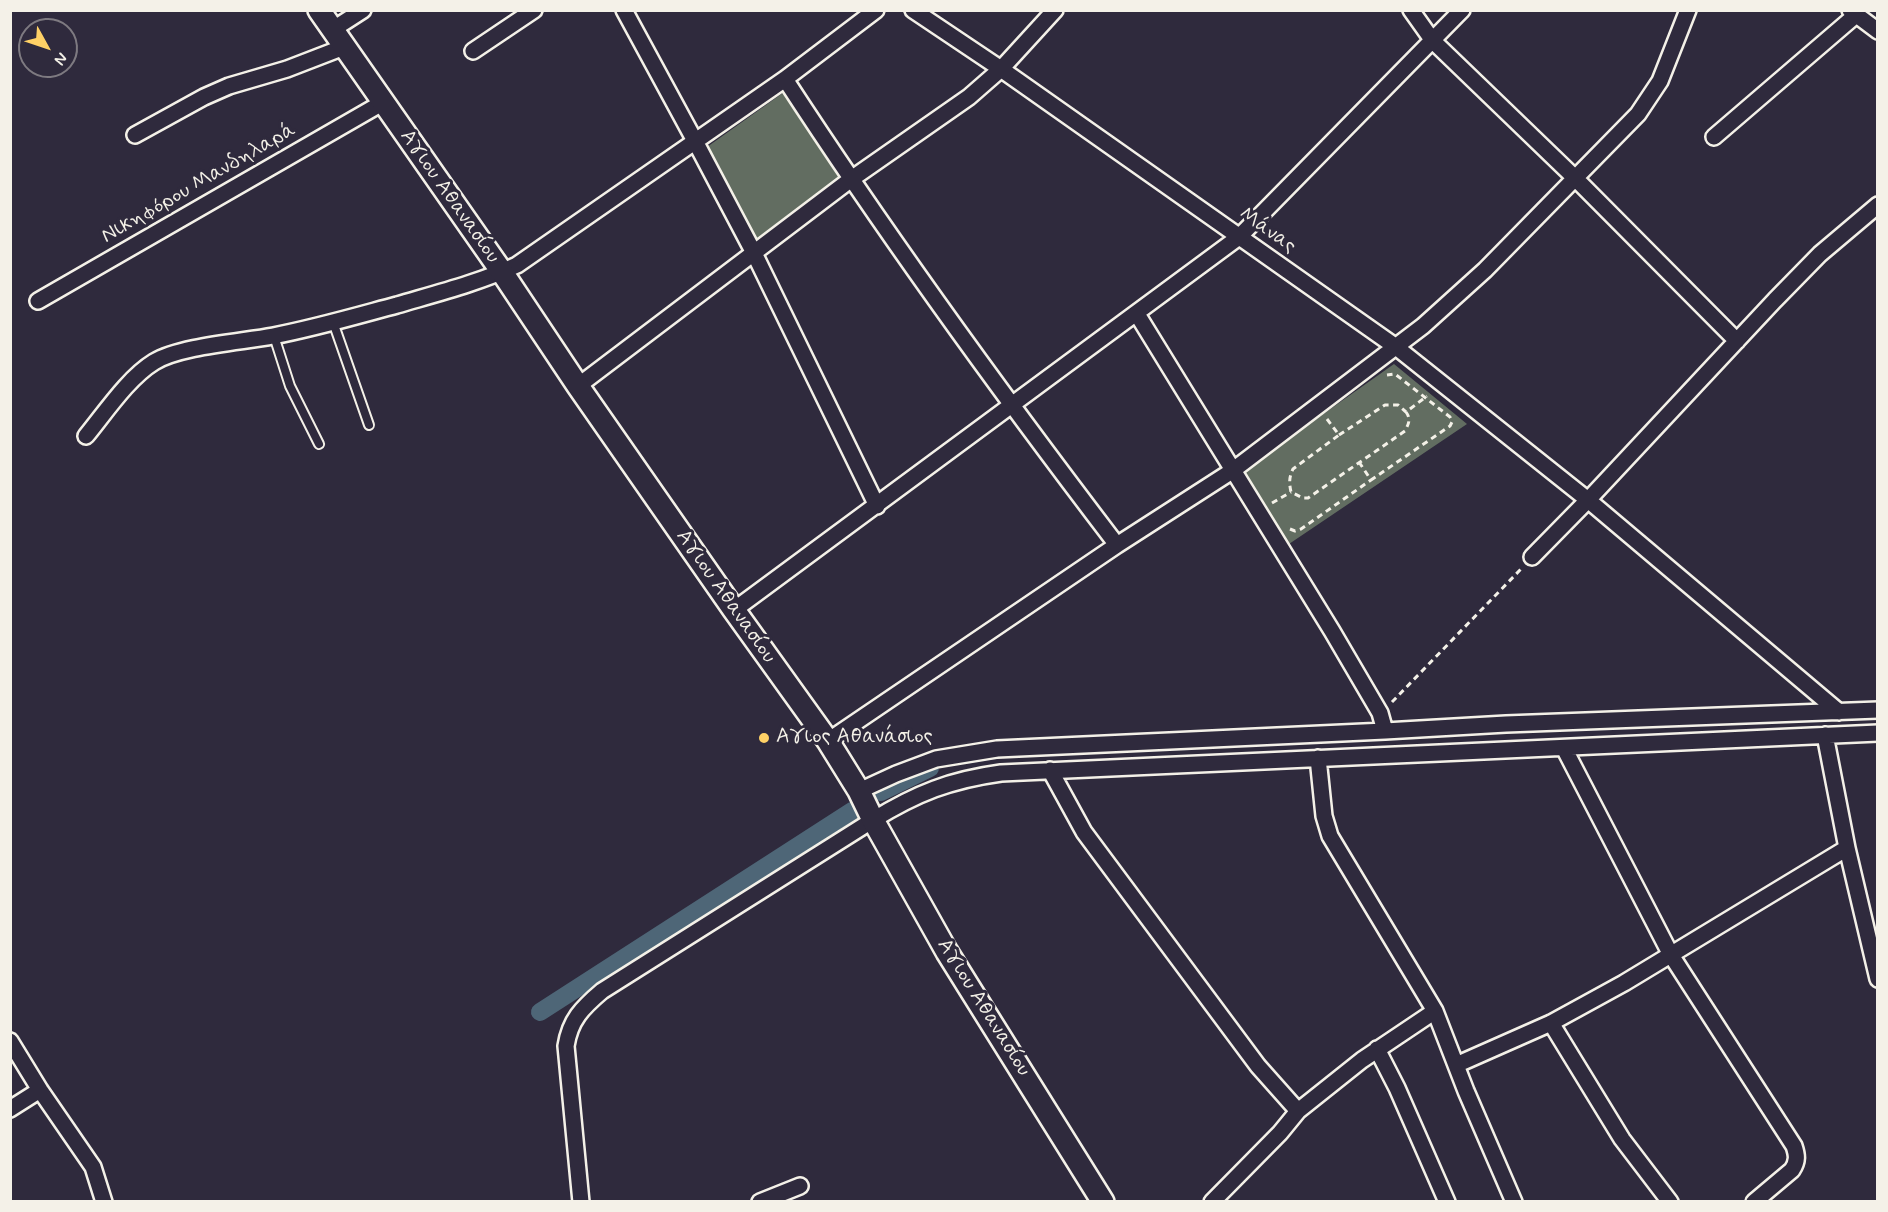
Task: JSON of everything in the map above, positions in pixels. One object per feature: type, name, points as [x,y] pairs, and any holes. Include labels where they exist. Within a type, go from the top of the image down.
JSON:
[{"type":"main road","name":"Αγιου Αθανασίου","points":[[319,10],[502,272],[578,386],[828,741],[859,791],[947,952],[1103,1202]]},
{"type":"street","points":[[332,30],[363,10]]},
{"type":"street","points":[[473,51],[534,10]]},
{"type":"street","points":[[624,10],[696,141],[754,254],[877,506]]},
{"type":"street","points":[[86,436],[134,379],[153,363],[183,351],[274,336],[465,286],[502,272],[529,258],[785,79],[876,10]]},
{"type":"street","name":"Μάνας","points":[[913,10],[1001,69],[1396,347],[1588,500],[1839,712]]},
{"type":"street","points":[[578,386],[850,180],[969,97],[1001,69],[1055,10]]},
{"type":"street","points":[[1411,10],[1433,41],[1574,177],[1737,341]]},
{"type":"street","points":[[734,610],[1239,237],[1462,10]]},
{"type":"street","points":[[828,741],[1117,545],[1232,471],[1424,326],[1477,277],[1638,114],[1660,81],[1688,10]]},
{"type":"street","points":[[1714,137],[1853,13],[1875,25]]},
{"type":"street","points":[[135,135],[204,97],[229,86],[287,69],[344,47]]},
{"type":"street","points":[[785,79],[850,180],[1011,406],[1117,545]]},
{"type":"street","name":"Νικηφόρου Μανδηλαρά","points":[[38,301],[382,103]]},
{"type":"street","points":[[1532,557],[1820,254],[1878,205]]},
{"type":"street","points":[[1137,314],[1380,713],[1385,731]]},
{"type":"street","points":[[859,791],[936,759],[997,749],[1506,724],[1878,710]]},
{"type":"street","points":[[581,1202],[566,1046],[568,1031],[576,1016],[602,991],[873,820],[920,794],[957,780],[1001,773],[1050,770],[1878,733]]},
{"type":"street","points":[[1825,735],[1847,848],[1878,979]]},
{"type":"street","points":[[1564,748],[1671,955],[1794,1146],[1797,1155],[1792,1170],[1754,1202]]},
{"type":"street","points":[[1318,758],[1324,816],[1330,836],[1435,1011],[1514,1201]]},
{"type":"street","points":[[1050,770],[1084,832],[1258,1066],[1298,1111]]},
{"type":"street","points":[[1456,1065],[1551,1023],[1624,983],[1847,848]]},
{"type":"street","points":[[1212,1202],[1280,1133],[1298,1111],[1377,1049],[1435,1011]]},
{"type":"street","points":[[1551,1023],[1622,1139],[1670,1202]]},
{"type":"street","points":[[10,1041],[40,1090],[93,1167],[104,1202]]},
{"type":"street","points":[[1377,1049],[1397,1088],[1447,1202]]},
{"type":"street","points":[[10,1109],[40,1090]]},
{"type":"street","points":[[760,1202],[800,1186]]},
{"type":"lane","points":[[333,322],[369,425]]},
{"type":"lane","points":[[274,336],[290,386],[319,444]]},
{"type":"path","points":[[1284,521],[1290,529],[1295,531],[1301,529],[1450,426],[1452,422],[1450,417],[1395,374],[1383,378]]},
{"type":"path","points":[[1406,412],[1443,384]]},
{"type":"path","points":[[1385,405],[1398,405],[1409,417],[1405,431],[1308,498],[1291,492],[1289,484],[1293,469],[1339,435],[1385,405]]},
{"type":"path","points":[[1317,407],[1339,435]]},
{"type":"path","points":[[1359,462],[1371,480]]},
{"type":"path","points":[[1258,512],[1291,492]]},
{"type":"path","points":[[1267,495],[1272,503]]},
{"type":"path","points":[[1380,713],[1410,686],[1532,557]]},
{"type":"green space","points":[[787,90],[846,175],[756,243],[707,147]]},
{"type":"green space","points":[[1394,364],[1467,424],[1289,544],[1244,470]]},
{"type":"waterway","points":[[881,792],[930,768]]},
{"type":"waterway","points":[[540,1012],[852,811]]},
{"type":"place","name":"Αγιος Αθανάσιος","points":[[764,738]]}]
